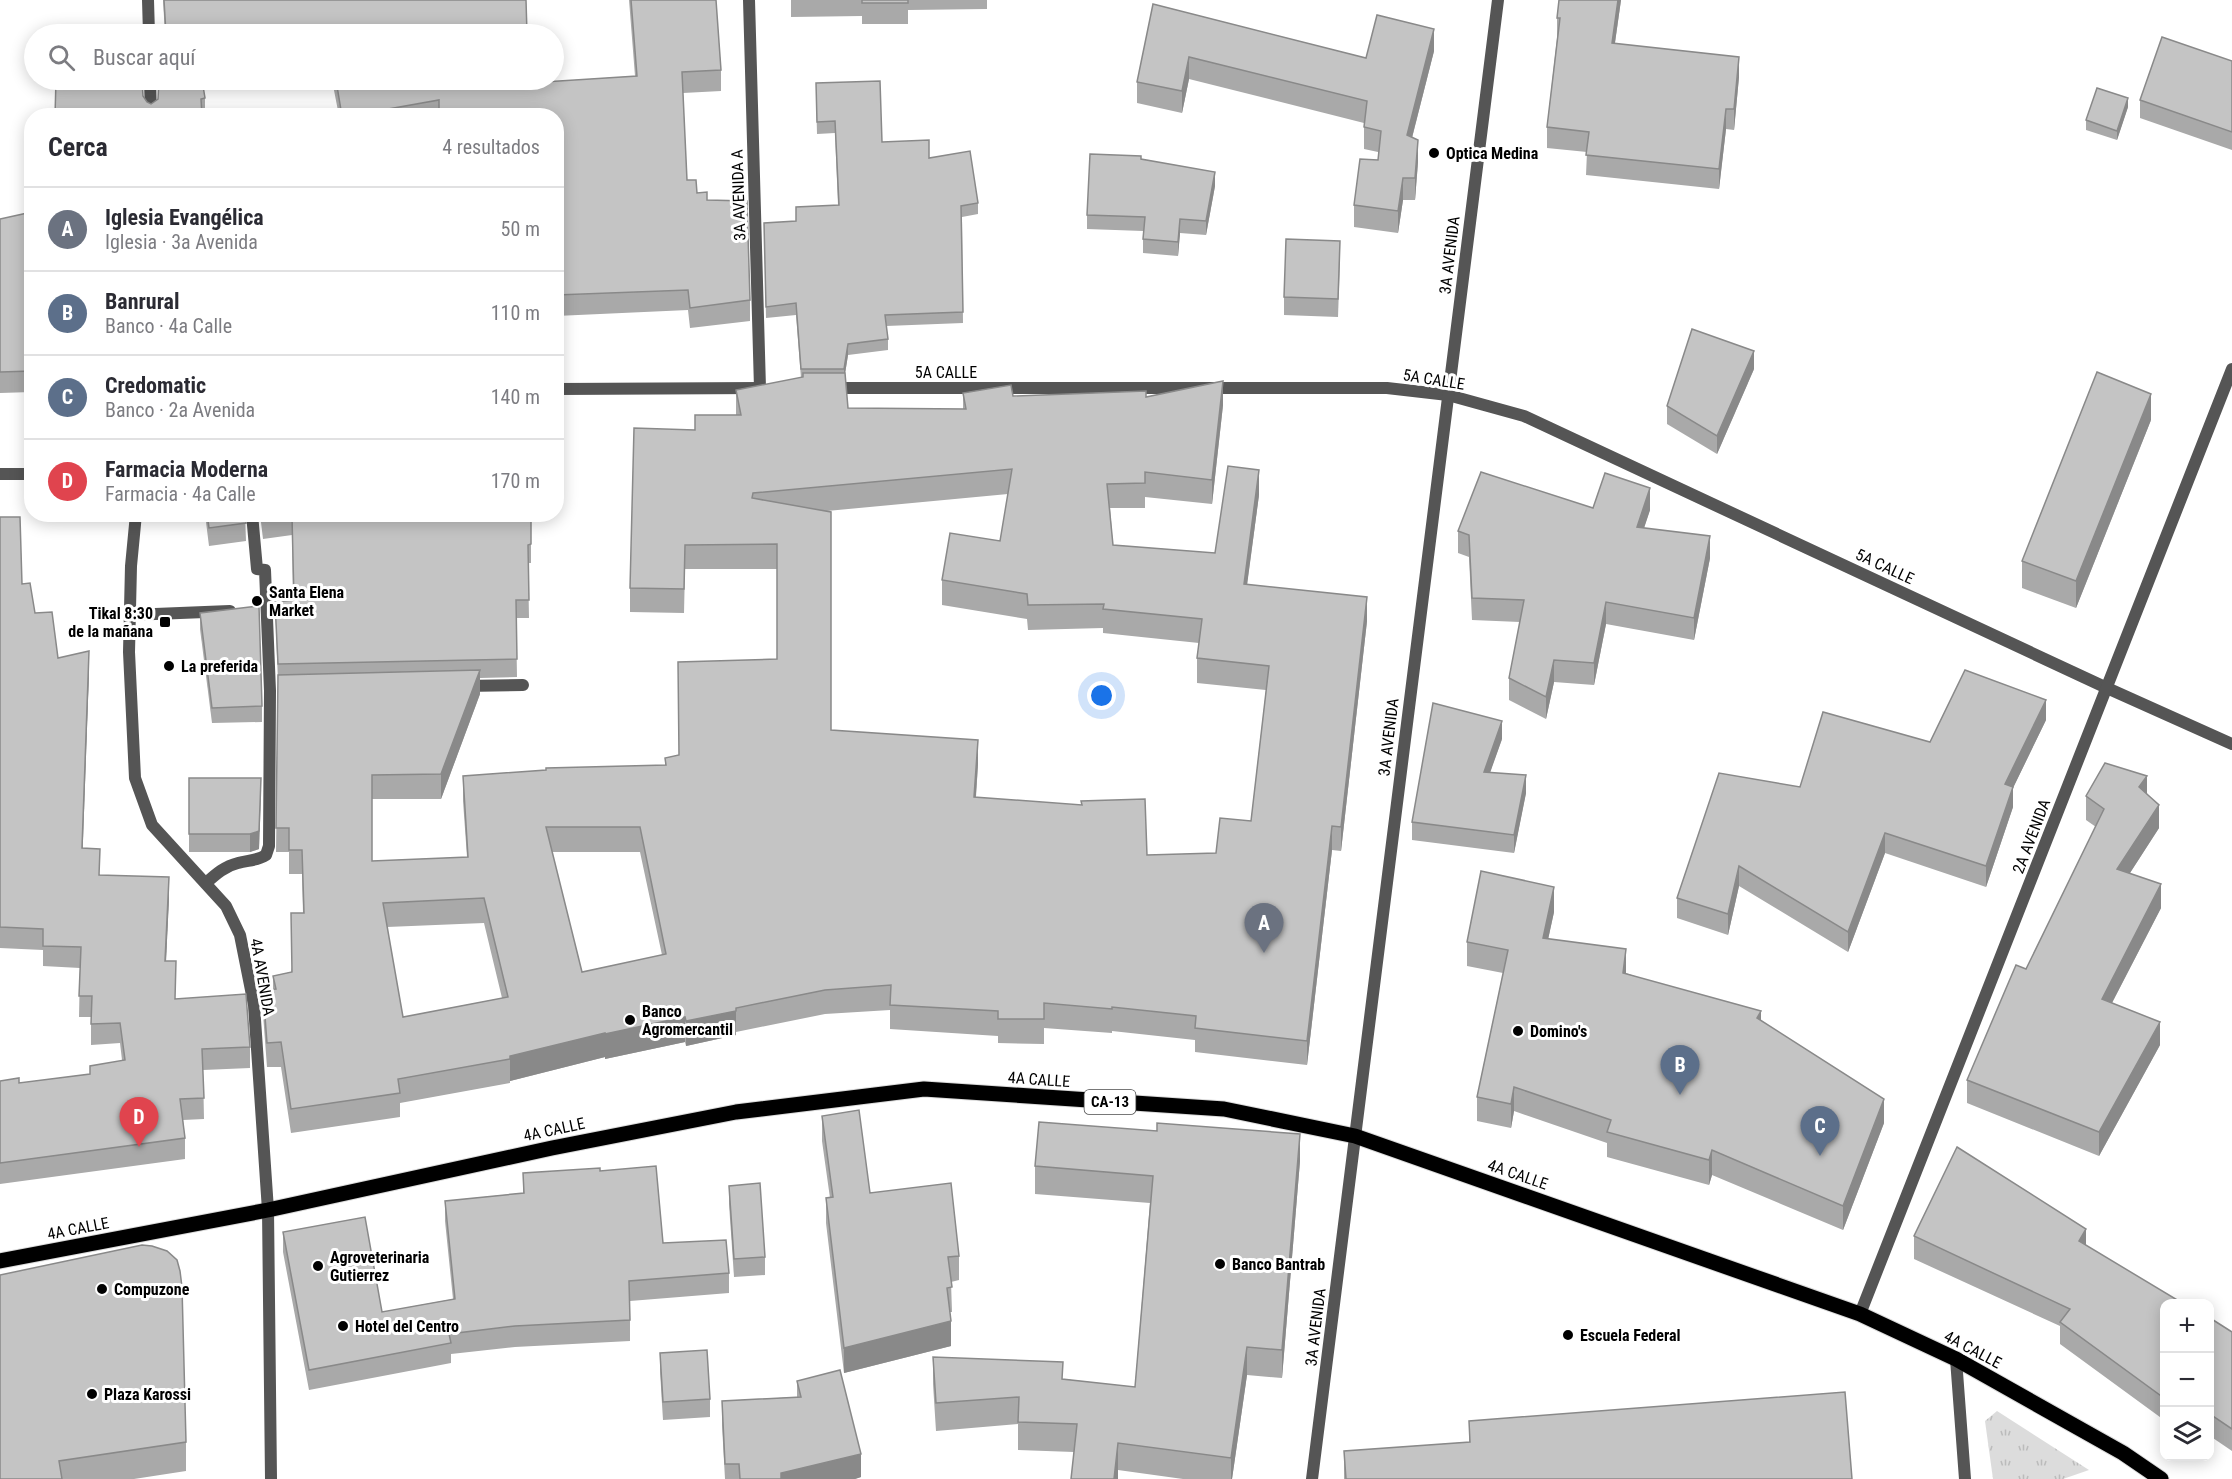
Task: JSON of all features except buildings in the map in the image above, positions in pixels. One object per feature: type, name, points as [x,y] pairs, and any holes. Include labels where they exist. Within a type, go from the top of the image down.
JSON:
[{"type":"main road","name":"4A CALLE","points":[[0,1261],[268,1210],[552,1148],[736,1112],[924,1089],[1224,1109],[1355,1136],[1860,1314],[1956,1359],[2123,1453],[2161,1479]]},
{"type":"street","points":[[148,0],[149,24]]},
{"type":"street","name":"3A AVENIDA A","points":[[564,389],[766,388],[749,0]]},
{"type":"street","name":"3A AVENIDA","points":[[1312,1479],[1498,0]]},
{"type":"street","points":[[150,90],[151,108]]},
{"type":"street","name":"2A AVENIDA","points":[[1860,1314],[2232,369]]},
{"type":"street","name":"5A CALLE","points":[[819,388],[1387,388],[1448,395],[1524,416],[2232,744]]},
{"type":"street","points":[[0,474],[24,474]]},
{"type":"street","name":"4A AVENIDA","points":[[135,522],[129,615],[135,778],[152,825],[226,906],[240,935],[254,1005],[268,1210],[271,1479]]},
{"type":"street","points":[[206,884],[220,871],[237,863],[261,859],[266,855],[269,846],[276,691],[256,610],[265,570],[257,568],[253,522]]},
{"type":"street","points":[[129,615],[256,610]]},
{"type":"street","points":[[454,686],[523,685]]},
{"type":"street","points":[[1956,1359],[1965,1479]]},
{"type":"green space","points":[[1997,1411],[2089,1470],[2063,1479],[1993,1479],[1985,1421]]},
{"type":"place","name":"Optica Medina","points":[[1434,153]]},
{"type":"place","name":"Santa Elena Market","points":[[257,601]]},
{"type":"place","name":"Tikal 8:30 de la mañana","points":[[165,622]]},
{"type":"place","name":"La preferida","points":[[169,666]]},
{"type":"place","name":"Iglesia Evangélica","points":[[1264,953]]},
{"type":"place","name":"Banco Agromercantil","points":[[630,1020]]},
{"type":"place","name":"Domino's","points":[[1518,1031]]},
{"type":"place","name":"Banrural","points":[[1680,1095]]},
{"type":"place","name":"Farmacia Moderna","points":[[139,1147]]},
{"type":"place","name":"Credomatic","points":[[1820,1156]]},
{"type":"place","name":"Banco Bantrab","points":[[1220,1264]]},
{"type":"place","name":"Agroveterinaria Gutierrez","points":[[318,1266]]},
{"type":"place","name":"Compuzone","points":[[102,1289]]},
{"type":"place","name":"Hotel del Centro","points":[[343,1326]]},
{"type":"place","name":"Escuela Federal","points":[[1568,1335]]},
{"type":"place","name":"Plaza Karossi","points":[[92,1394]]}]
